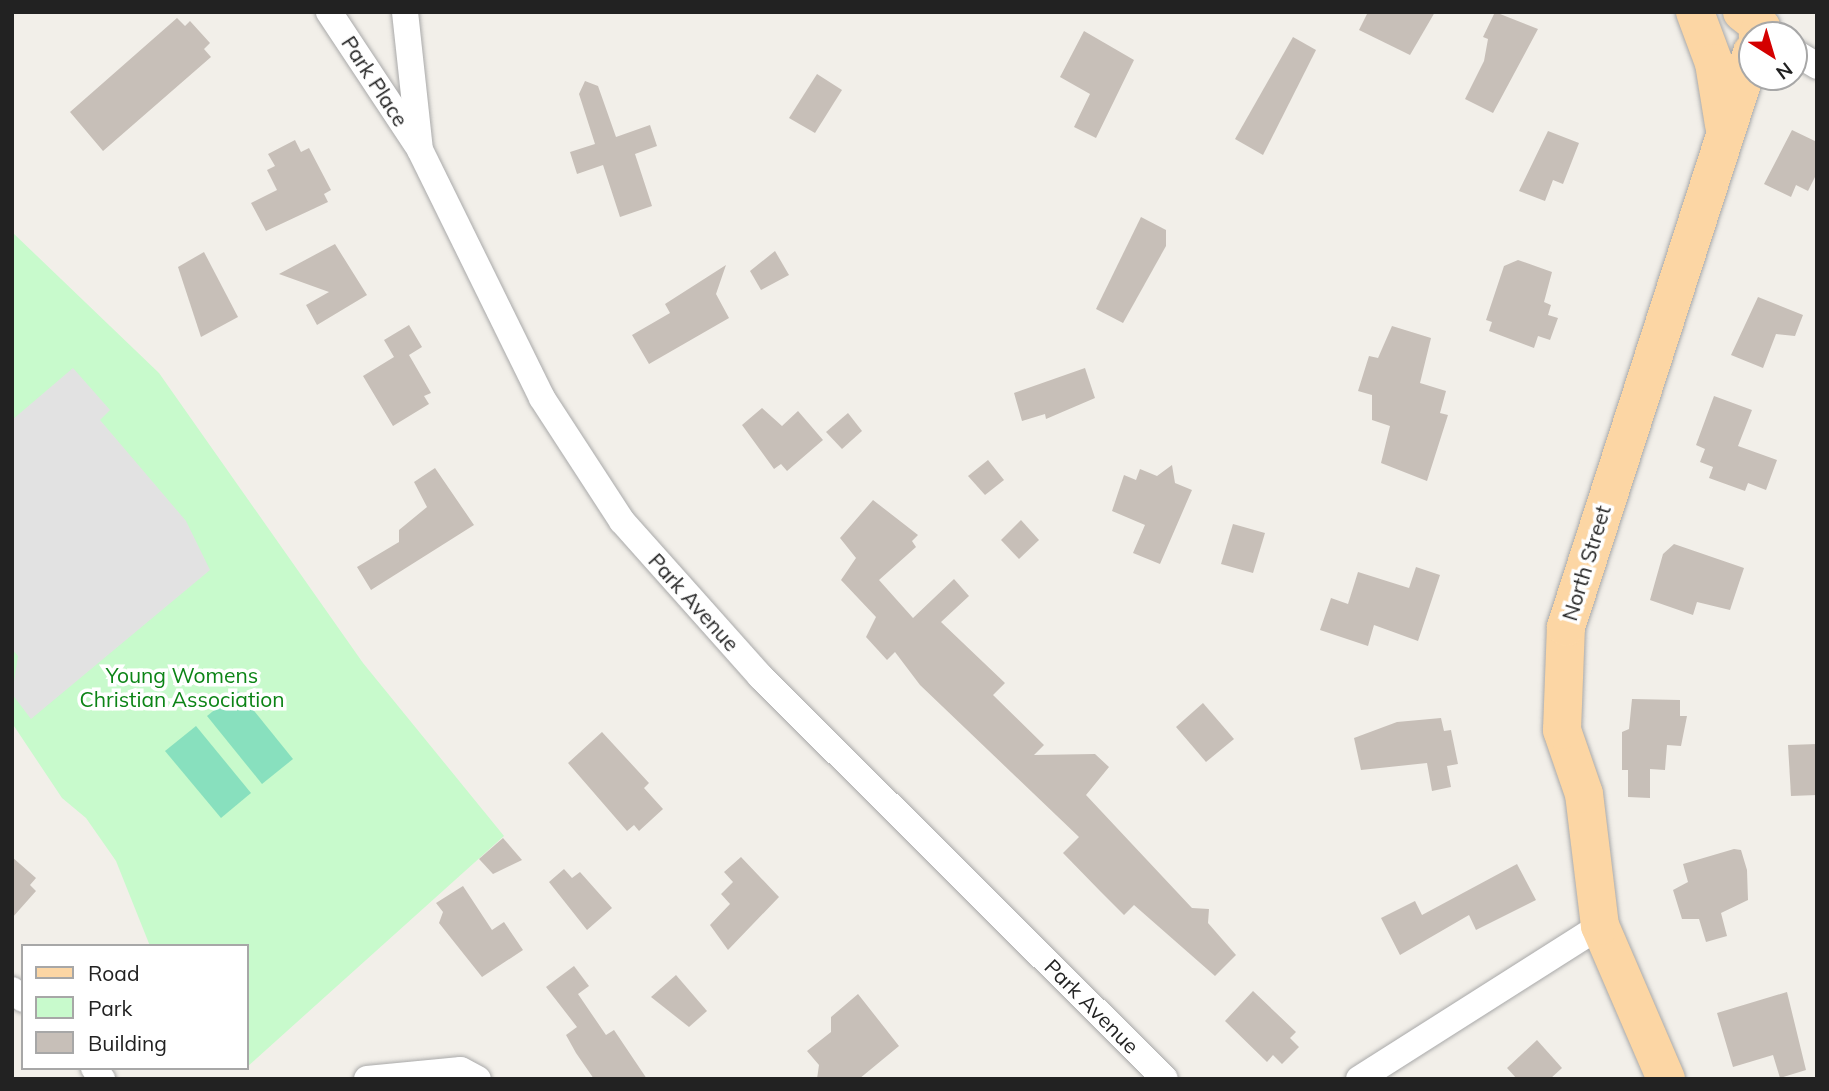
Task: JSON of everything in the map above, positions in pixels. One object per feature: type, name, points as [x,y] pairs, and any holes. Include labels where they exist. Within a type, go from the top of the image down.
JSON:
[{"type":"main road","points":[[1695,12],[1714,63],[1725,130]]},
{"type":"main road","name":"North Street","points":[[1666,1079],[1600,926],[1584,794],[1562,730],[1566,627],[1738,90]]},
{"type":"street","name":"Park Place","points":[[329,12],[420,150]]},
{"type":"street","name":"Park Avenue","points":[[405,12],[420,150],[542,398],[622,521],[761,676],[1165,1079]]},
{"type":"street","points":[[1359,1079],[1600,926]]},
{"type":"street","points":[[367,1079],[461,1070],[478,1079]]},
{"type":"green space","name":"Young Womens Christian Association","points":[[12,232],[159,373],[363,663],[504,836],[248,1066],[248,944],[149,944],[116,861],[86,818],[62,798],[12,723]]},
{"type":"green space","points":[[238,691],[293,759],[262,784],[207,716]]},
{"type":"green space","points":[[196,726],[251,793],[221,818],[165,751]]},
{"type":"shaded area","points":[[73,368],[110,410],[100,420],[186,521],[210,570],[31,719],[12,694],[18,656],[12,649],[12,420]]},
{"type":"building","points":[[1368,12],[1435,12],[1410,55],[1359,30]]},
{"type":"building","points":[[1495,12],[1538,29],[1493,113],[1465,99],[1484,61],[1488,39],[1483,37]]},
{"type":"building","points":[[177,18],[185,26],[190,21],[210,43],[204,49],[211,57],[103,151],[70,112]]},
{"type":"building","points":[[1084,31],[1134,60],[1096,138],[1074,127],[1090,94],[1060,77]]},
{"type":"building","points":[[1293,37],[1316,50],[1263,155],[1235,139]]},
{"type":"building","points":[[817,74],[842,90],[815,133],[789,118]]},
{"type":"building","points":[[585,81],[598,86],[616,137],[650,125],[657,146],[635,154],[652,206],[620,217],[603,165],[577,174],[570,152],[595,144],[579,94]]},
{"type":"building","points":[[1792,130],[1817,142],[1817,173],[1808,191],[1796,185],[1791,197],[1764,184]]},
{"type":"building","points":[[1548,131],[1579,143],[1563,184],[1553,180],[1545,201],[1519,191]]},
{"type":"building","points":[[295,140],[301,152],[309,148],[331,190],[324,194],[328,202],[266,231],[251,203],[277,190],[267,170],[275,166],[268,154]]},
{"type":"building","points":[[1141,217],[1166,230],[1166,246],[1123,323],[1096,309]]},
{"type":"building","points":[[335,244],[367,295],[317,325],[306,305],[329,292],[279,274]]},
{"type":"building","points":[[775,251],[789,275],[761,290],[750,271]]},
{"type":"building","points":[[204,252],[238,317],[201,337],[178,267]]},
{"type":"building","points":[[1518,260],[1552,272],[1544,302],[1551,305],[1548,315],[1558,318],[1550,340],[1538,336],[1534,348],[1489,331],[1492,322],[1486,320],[1504,266]]},
{"type":"building","points":[[726,265],[716,294],[729,318],[649,364],[632,335],[670,313],[665,304]]},
{"type":"building","points":[[1758,297],[1803,315],[1795,336],[1776,334],[1763,368],[1731,355]]},
{"type":"building","points":[[409,325],[422,347],[409,355],[431,393],[424,396],[429,404],[393,426],[363,376],[394,357],[384,340]]},
{"type":"building","points":[[1392,326],[1431,338],[1420,383],[1446,391],[1440,413],[1448,415],[1427,481],[1381,463],[1390,426],[1372,420],[1372,395],[1358,391],[1369,356],[1378,358]]},
{"type":"building","points":[[1085,368],[1095,398],[1046,419],[1045,414],[1022,421],[1014,393]]},
{"type":"building","points":[[1714,396],[1752,410],[1738,446],[1777,460],[1766,490],[1748,483],[1745,491],[1709,478],[1713,467],[1700,462],[1705,449],[1696,445]]},
{"type":"building","points":[[762,408],[782,426],[798,411],[823,440],[787,471],[781,464],[774,469],[742,425]]},
{"type":"building","points":[[848,413],[862,431],[842,449],[826,432]]},
{"type":"building","points":[[988,460],[1004,480],[985,495],[968,476]]},
{"type":"building","points":[[1172,465],[1175,483],[1192,490],[1160,564],[1133,553],[1145,525],[1112,511],[1124,475],[1136,480],[1140,469],[1157,476]]},
{"type":"building","points":[[435,468],[474,525],[371,590],[357,567],[399,542],[399,530],[427,507],[414,482]]},
{"type":"building","points":[[873,500],[918,535],[912,541],[916,547],[879,580],[913,618],[954,579],[969,596],[941,622],[1005,683],[993,695],[1044,745],[1034,755],[1095,754],[1109,767],[1086,795],[1192,908],[1209,909],[1208,923],[1236,955],[1215,976],[1134,905],[1124,915],[1063,853],[1079,837],[920,685],[895,652],[887,660],[866,637],[876,617],[841,580],[856,558],[840,538]]},
{"type":"building","points":[[1021,520],[1039,540],[1019,559],[1001,540]]},
{"type":"building","points":[[1233,524],[1265,533],[1253,573],[1221,564]]},
{"type":"building","points":[[1674,544],[1744,568],[1730,610],[1697,602],[1693,615],[1650,600],[1663,554]]},
{"type":"building","points":[[1416,567],[1440,575],[1418,641],[1374,625],[1368,646],[1320,630],[1331,598],[1348,604],[1358,572],[1409,588]]},
{"type":"building","points":[[1632,699],[1680,700],[1680,716],[1687,716],[1681,746],[1667,745],[1665,770],[1650,769],[1650,798],[1628,797],[1628,770],[1622,770],[1622,732],[1629,729]]},
{"type":"building","points":[[1203,703],[1234,739],[1206,762],[1176,727]]},
{"type":"building","points":[[1441,718],[1444,731],[1451,730],[1458,764],[1447,766],[1451,787],[1432,791],[1427,763],[1361,770],[1354,738],[1397,722]]},
{"type":"building","points":[[602,732],[649,783],[644,788],[663,809],[639,831],[634,825],[627,831],[568,763]]},
{"type":"building","points":[[1817,744],[1817,795],[1791,796],[1788,745]]},
{"type":"building","points":[[503,838],[522,860],[493,874],[479,859]]},
{"type":"building","points":[[1734,849],[1741,850],[1747,870],[1748,900],[1721,913],[1727,936],[1706,942],[1699,919],[1682,919],[1673,890],[1688,882],[1683,864]]},
{"type":"building","points":[[12,857],[36,878],[30,885],[36,891],[12,918]]},
{"type":"building","points":[[741,857],[779,897],[728,950],[710,925],[730,904],[721,894],[733,882],[724,872]]},
{"type":"building","points":[[1517,864],[1536,900],[1476,930],[1469,915],[1400,955],[1381,918],[1415,901],[1422,915]]},
{"type":"building","points":[[564,869],[572,878],[580,872],[612,908],[587,930],[549,882]]},
{"type":"building","points":[[463,886],[492,930],[504,922],[523,950],[482,977],[439,923],[443,912],[436,903]]},
{"type":"building","points":[[574,966],[589,986],[578,994],[606,1035],[614,1030],[647,1079],[594,1079],[576,1053],[566,1035],[577,1027],[546,987]]},
{"type":"building","points":[[676,975],[707,1011],[689,1027],[651,997]]},
{"type":"building","points":[[1253,991],[1296,1032],[1290,1038],[1299,1047],[1282,1064],[1273,1055],[1267,1062],[1225,1021]]},
{"type":"building","points":[[1787,992],[1806,1070],[1780,1078],[1773,1055],[1733,1067],[1717,1013]]},
{"type":"building","points":[[858,994],[899,1046],[859,1079],[817,1079],[819,1065],[807,1051],[831,1032],[831,1017]]},
{"type":"building","points":[[1537,1040],[1562,1068],[1550,1079],[1517,1079],[1507,1068]]}]
